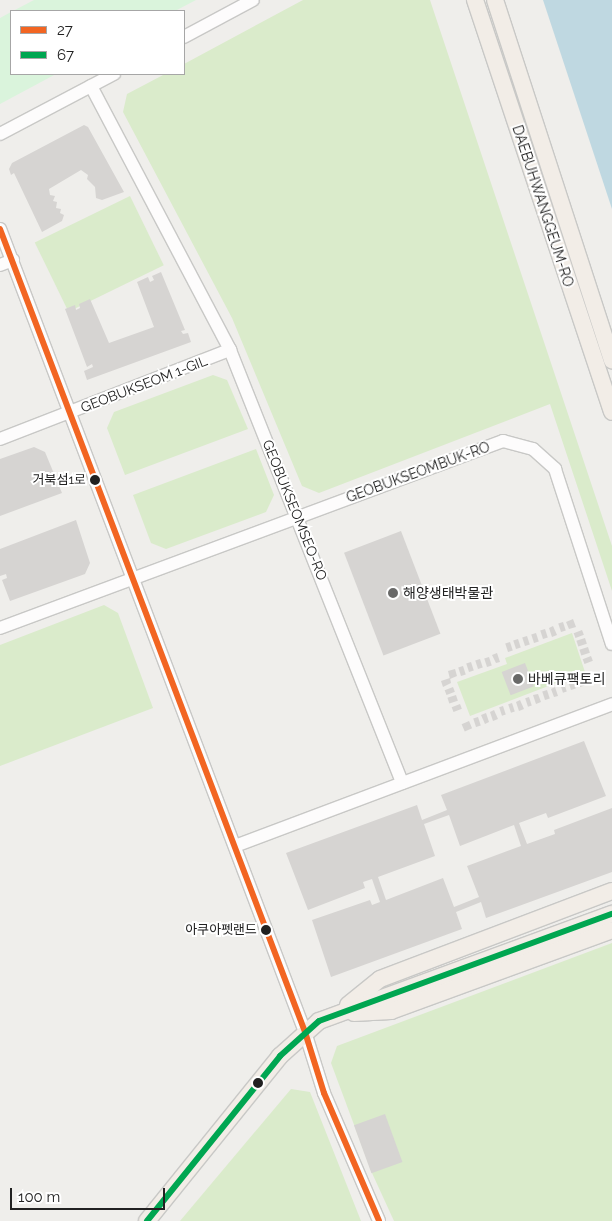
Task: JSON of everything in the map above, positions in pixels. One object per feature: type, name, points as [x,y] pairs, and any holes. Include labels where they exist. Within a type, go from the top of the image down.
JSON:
[{"type":"main road","name":"DAEBUHWANGGEUM-RO","points":[[474,0],[612,412]]},
{"type":"main road","name":"DAEBUHWANGGEUM-RO","points":[[495,0],[612,360]]},
{"type":"main road","points":[[337,1014],[380,979],[612,891]]},
{"type":"main road","points":[[147,1221],[238,1104],[280,1056],[319,1021],[612,914]]},
{"type":"main road","points":[[337,1014],[391,1011],[612,930]]},
{"type":"street","points":[[185,36],[253,0]]},
{"type":"street","points":[[0,134],[112,75]]},
{"type":"street","name":"GEOBUKSEOMSEO-RO","points":[[91,86],[230,350],[298,516],[402,783]]},
{"type":"street","points":[[0,229],[306,1032],[324,1093],[379,1221]]},
{"type":"street","points":[[0,266],[13,260]]},
{"type":"street","name":"GEOBUKSEOM 1-GIL","points":[[0,438],[71,413],[230,350]]},
{"type":"street","name":"GEOBUKSEOMBUK-RO","points":[[0,628],[491,444],[518,443],[541,454],[555,469],[612,644]]},
{"type":"street","points":[[235,846],[612,704]]},
{"type":"green space","points":[[34,0],[196,0],[177,10],[15,10]]},
{"type":"green space","points":[[303,0],[430,0],[612,546],[612,591],[550,404],[319,493],[302,486],[232,318],[123,112],[127,94],[163,75],[185,75],[185,63]]},
{"type":"green space","points":[[10,13],[10,75],[54,75],[0,104],[0,18]]},
{"type":"green space","points":[[130,196],[164,265],[68,312],[35,242]]},
{"type":"green space","points":[[213,375],[227,380],[248,429],[125,475],[107,428],[114,412]]},
{"type":"green space","points":[[256,449],[274,495],[266,512],[166,549],[151,543],[133,495]]},
{"type":"green space","points":[[104,605],[118,613],[153,708],[0,766],[0,645]]},
{"type":"green space","points":[[572,633],[585,672],[470,716],[457,682],[507,664],[505,658]]},
{"type":"green space","points":[[612,943],[612,1221],[394,1221],[372,1173],[331,1063],[337,1046]]},
{"type":"green space","points":[[291,1089],[310,1092],[361,1221],[180,1221]]},
{"type":"water","points":[[543,0],[612,0],[612,209]]},
{"type":"building","points":[[84,125],[88,127],[124,192],[102,200],[96,198],[95,187],[87,179],[88,175],[81,170],[49,189],[50,195],[55,196],[53,201],[57,202],[56,208],[61,209],[60,213],[64,215],[62,221],[42,232],[14,173],[11,175],[9,169],[12,163]]},
{"type":"building","points":[[161,272],[185,330],[181,331],[183,334],[188,333],[191,342],[87,380],[84,371],[93,367],[92,364],[87,367],[65,309],[75,305],[76,310],[80,308],[79,304],[90,299],[109,343],[154,327],[137,282],[148,277],[150,282],[154,280],[152,276]]},
{"type":"building","points":[[34,447],[45,452],[62,493],[0,516],[0,459]]},
{"type":"building","points":[[76,520],[90,563],[85,574],[10,601],[2,580],[7,578],[6,574],[0,576],[0,549]]},
{"type":"building","name":"해양생태박물관","points":[[401,531],[440,634],[383,656],[344,553]]},
{"type":"building","points":[[573,619],[576,627],[569,629],[566,622]]},
{"type":"building","points":[[563,622],[566,631],[561,632],[558,624]]},
{"type":"building","points":[[553,626],[557,635],[552,637],[549,628]]},
{"type":"building","points":[[545,629],[548,638],[543,639],[540,631]]},
{"type":"building","points":[[582,630],[584,635],[576,638],[574,633]]},
{"type":"building","points":[[536,633],[539,642],[534,643],[531,635]]},
{"type":"building","points":[[527,636],[530,645],[525,646],[522,638]]},
{"type":"building","points":[[585,638],[587,644],[578,646],[576,641]]},
{"type":"building","points":[[518,639],[521,648],[516,649],[513,641]]},
{"type":"building","points":[[510,642],[513,651],[508,652],[505,644]]},
{"type":"building","points":[[588,647],[590,653],[581,655],[579,650]]},
{"type":"building","points":[[497,653],[500,662],[496,663],[492,655]]},
{"type":"building","points":[[591,656],[593,661],[585,664],[583,659]]},
{"type":"building","points":[[489,657],[492,666],[487,667],[484,659]]},
{"type":"building","points":[[480,659],[483,668],[478,669],[475,661]]},
{"type":"building","points":[[471,662],[474,671],[469,672],[466,664]]},
{"type":"building","name":"바베큐팩토리","points":[[525,663],[534,686],[511,695],[502,672]]},
{"type":"building","points":[[463,666],[466,675],[461,676],[458,668]]},
{"type":"building","points":[[455,669],[457,676],[450,679],[448,671]]},
{"type":"building","points":[[590,674],[593,683],[588,684],[585,676]]},
{"type":"building","points":[[582,677],[585,686],[580,687],[577,679]]},
{"type":"building","points":[[450,678],[451,683],[443,687],[441,681]]},
{"type":"building","points":[[573,680],[576,689],[571,690],[568,682]]},
{"type":"building","points":[[564,683],[567,692],[563,693],[560,684]]},
{"type":"building","points":[[453,687],[455,692],[447,695],[445,690]]},
{"type":"building","points":[[555,687],[558,696],[554,697],[551,689]]},
{"type":"building","points":[[547,690],[550,699],[545,700],[542,692]]},
{"type":"building","points":[[538,694],[541,702],[536,704],[533,695]]},
{"type":"building","points":[[456,695],[458,701],[449,703],[447,698]]},
{"type":"building","points":[[529,697],[532,706],[528,707],[525,698]]},
{"type":"building","points":[[520,700],[524,709],[519,711],[516,702]]},
{"type":"building","points":[[512,703],[515,712],[511,713],[508,704]]},
{"type":"building","points":[[460,704],[462,709],[454,712],[452,707]]},
{"type":"building","points":[[503,706],[506,715],[502,716],[499,707]]},
{"type":"building","points":[[494,710],[498,719],[493,721],[490,712]]},
{"type":"building","points":[[486,713],[489,722],[485,724],[481,715]]},
{"type":"building","points":[[478,717],[481,726],[476,727],[473,719]]},
{"type":"building","points":[[469,721],[472,728],[465,731],[462,724]]},
{"type":"building","points":[[584,741],[606,796],[548,818],[546,813],[519,823],[527,844],[555,834],[554,830],[612,808],[612,872],[486,918],[481,902],[456,912],[462,929],[331,977],[312,920],[370,900],[372,905],[380,902],[372,879],[363,882],[365,888],[308,910],[286,853],[417,805],[422,820],[447,810],[441,795]],"holes":[[[449,815],[460,846],[514,825],[521,846],[467,866],[479,897],[454,907],[443,878],[386,900],[378,877],[435,856],[424,824]]]},
{"type":"building","points":[[385,1114],[402,1162],[371,1173],[354,1125]]},
{"type":"transit line","name":"27","points":[[0,229],[305,1032],[324,1093],[379,1221]]},
{"type":"transit line","name":"67","points":[[147,1221],[280,1056],[319,1021],[612,914]]},
{"type":"place","name":"거북섬1로","points":[[95,480]]},
{"type":"place","name":"해양생태박물관","points":[[393,593]]},
{"type":"place","name":"바베큐팩토리","points":[[518,679]]},
{"type":"place","name":"아쿠아펫랜드","points":[[266,930]]}]
